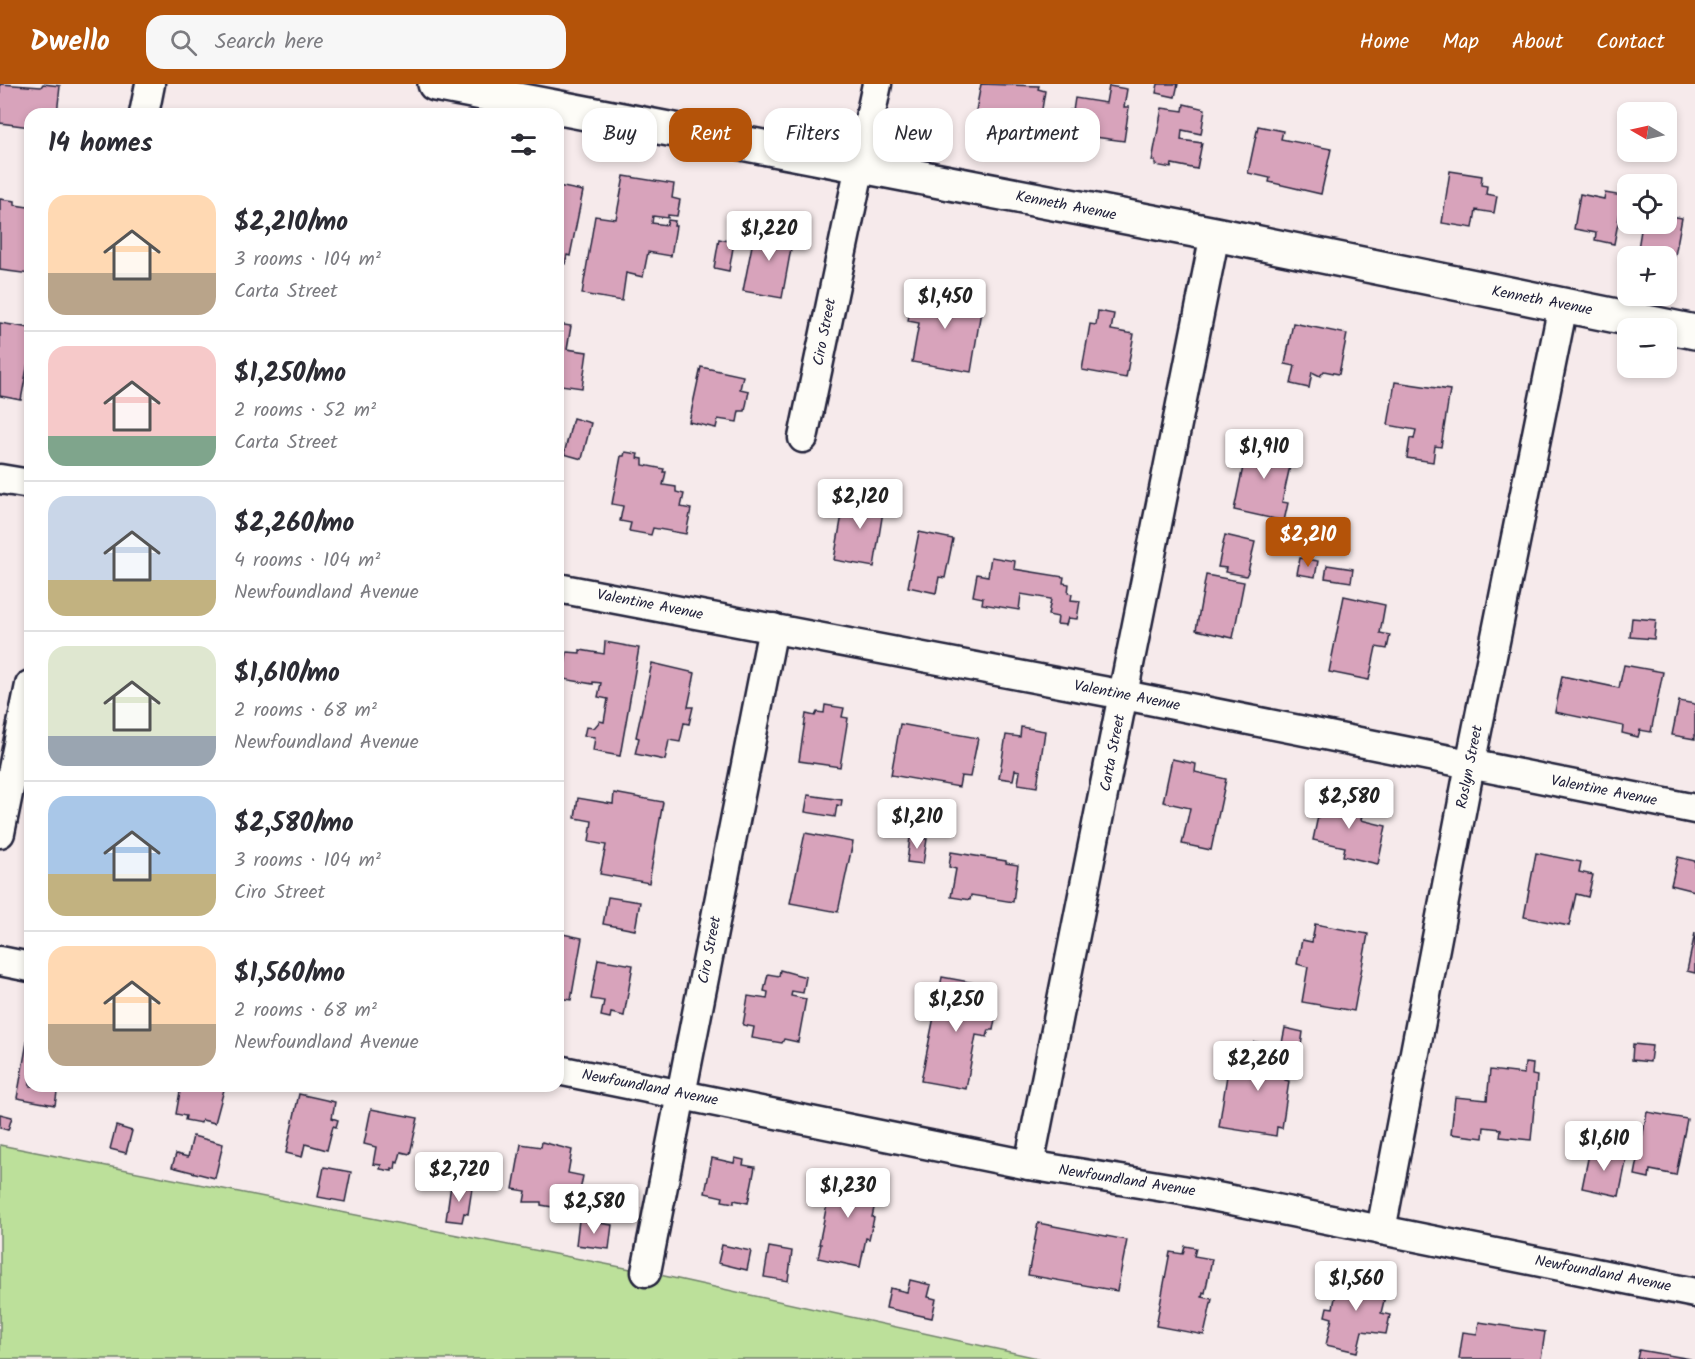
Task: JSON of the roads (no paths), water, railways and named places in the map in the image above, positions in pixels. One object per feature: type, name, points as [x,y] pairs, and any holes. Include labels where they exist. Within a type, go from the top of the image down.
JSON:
[{"type":"street","points":[[145,108],[150,84]]},
{"type":"street","name":"Kenneth Avenue","points":[[435,84],[511,106]]},
{"type":"street","name":"Ciro Street","points":[[804,438],[877,84]]},
{"type":"street","name":"Kenneth Avenue","points":[[564,115],[859,166],[1215,234],[1695,332]]},
{"type":"street","name":"Carta Street","points":[[1029,1165],[1215,234]]},
{"type":"street","name":"Roslyn Street","points":[[1381,1230],[1470,765],[1563,305]]},
{"type":"street","points":[[0,478],[24,483]]},
{"type":"street","name":"Valentine Avenue","points":[[564,589],[1124,695],[1695,809]]},
{"type":"street","name":"Ciro Street","points":[[646,1272],[773,628]]},
{"type":"street","points":[[0,833],[24,715]]},
{"type":"street","points":[[0,961],[24,966]]},
{"type":"street","name":"Newfoundland Avenue","points":[[564,1071],[1029,1165],[1182,1190],[1695,1293]]}]
